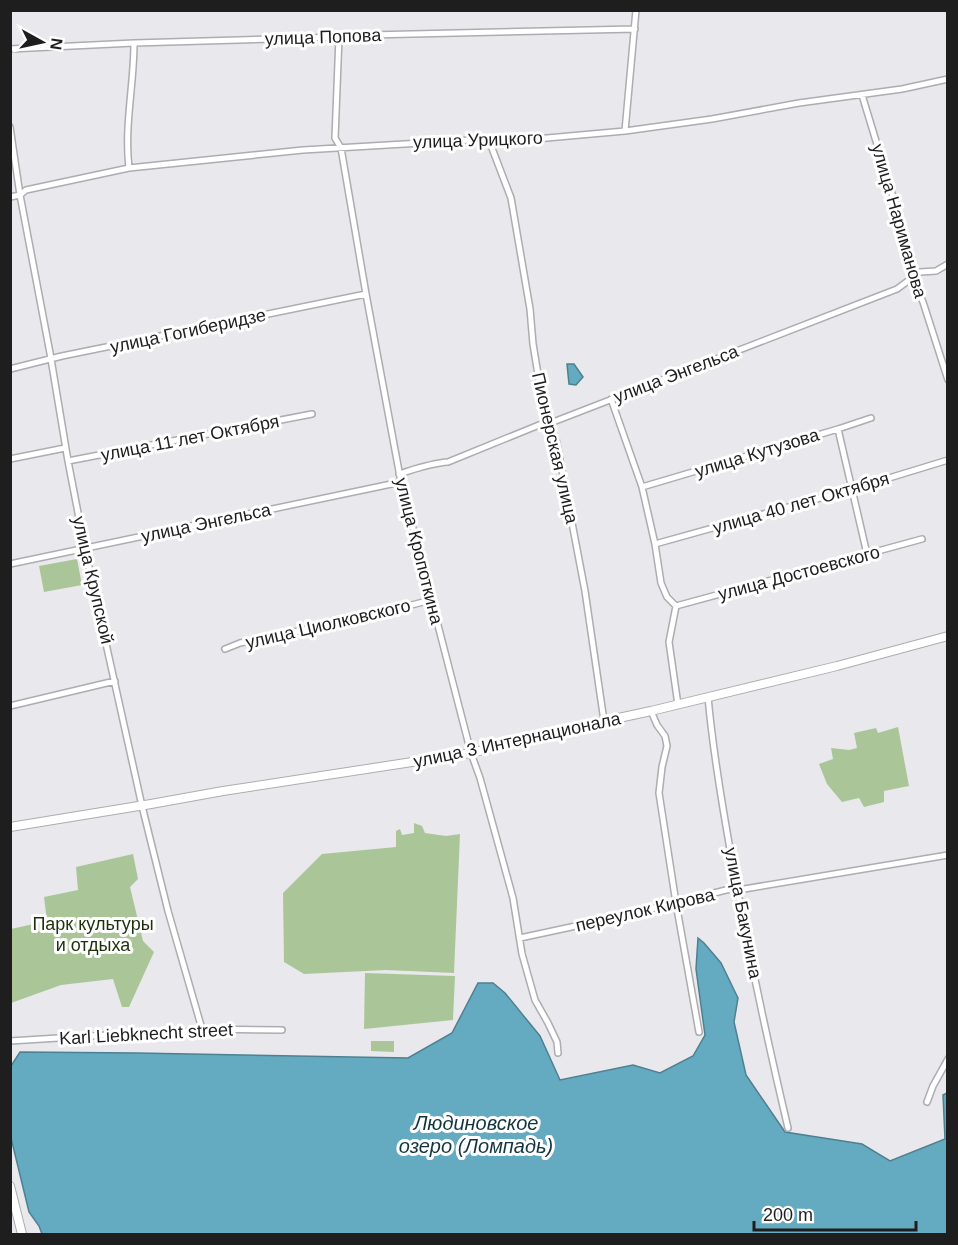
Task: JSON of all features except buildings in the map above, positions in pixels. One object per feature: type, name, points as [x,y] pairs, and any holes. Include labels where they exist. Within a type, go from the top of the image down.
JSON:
[{"type":"street","points":[[625,131],[636,10]]},
{"type":"street","name":"улица Попова","points":[[10,49],[369,35],[635,29]]},
{"type":"street","name":"улица Кропоткина","points":[[339,37],[335,138],[341,148],[399,474],[471,753],[513,898],[522,954],[535,1000],[549,1023],[558,1053]]},
{"type":"street","points":[[129,168],[127,139],[134,43]]},
{"type":"street","name":"улица Урицкого","points":[[10,197],[20,195],[26,190],[129,168],[296,150],[472,140],[490,143],[625,131],[902,89],[948,79]]},
{"type":"street","name":"улица Нариманова","points":[[862,95],[914,266],[912,278],[923,302],[948,380]]},
{"type":"street","name":"улица Крупской","points":[[10,127],[20,195],[86,549],[142,806],[168,911],[202,1029]]},
{"type":"street","name":"Пионерская улица","points":[[490,143],[511,198],[546,423],[556,439],[563,474],[585,591],[604,721]]},
{"type":"street","name":"улица Энгельса","points":[[399,474],[418,467],[448,462],[553,422],[897,289],[920,272],[936,271],[948,264]]},
{"type":"street","name":"улица Гогиберидзе","points":[[10,369],[366,294]]},
{"type":"street","points":[[611,399],[642,487],[661,583],[667,597],[676,606],[669,642],[678,705]]},
{"type":"street","name":"улица 11 лет Октября","points":[[68,461],[312,414]]},
{"type":"street","name":"улица Кутузова","points":[[642,487],[838,429],[871,417]]},
{"type":"street","points":[[838,429],[867,554]]},
{"type":"street","points":[[10,459],[66,448]]},
{"type":"street","name":"улица 40 лет Октября","points":[[655,544],[948,460]]},
{"type":"street","name":"улица Энгельса","points":[[10,564],[401,482]]},
{"type":"street","name":"улица Достоевского","points":[[676,606],[922,539]]},
{"type":"street","name":"улица Циолковского","points":[[225,649],[240,642],[431,600]]},
{"type":"street","name":"улица 3 Интернационала","points":[[10,827],[471,753],[837,666],[948,636]]},
{"type":"street","points":[[10,706],[115,681]]},
{"type":"street","name":"улица Бакунина","points":[[708,697],[711,737],[738,890],[788,1128]]},
{"type":"street","points":[[651,711],[668,746],[658,793],[699,1032]]},
{"type":"street","name":"переулок Кирова","points":[[520,938],[627,915],[730,889],[738,890],[948,855]]},
{"type":"street","name":"Karl Liebknecht street","points":[[10,1041],[178,1033],[202,1029],[282,1030]]},
{"type":"street","points":[[927,1102],[948,1059]]},
{"type":"street","points":[[10,1186],[22,1234]]},
{"type":"green space","points":[[77,559],[82,585],[44,592],[39,566]]},
{"type":"green space","points":[[898,727],[909,786],[884,791],[884,802],[864,807],[859,798],[842,802],[827,784],[819,764],[833,759],[831,748],[849,750],[857,748],[854,733],[876,728],[878,733]]},
{"type":"green space","points":[[414,823],[422,826],[425,833],[446,836],[460,834],[454,973],[386,970],[304,974],[284,962],[283,893],[322,854],[396,847],[396,831],[400,829],[402,835],[414,833]]},
{"type":"green space","name":"Парк культуры и отдыха","points":[[133,854],[138,879],[130,887],[143,941],[154,952],[129,1007],[122,1007],[113,979],[61,985],[11,1003],[11,929],[47,921],[44,897],[78,890],[76,867]]},
{"type":"green space","points":[[365,973],[455,976],[453,1020],[364,1029]]},
{"type":"green space","points":[[371,1041],[394,1041],[394,1052],[371,1051]]},
{"type":"water","points":[[567,364],[574,364],[583,377],[576,385],[569,384]]},
{"type":"water","name":"Людиновское озеро (Ломпадь)","points":[[698,938],[721,963],[738,998],[734,1022],[746,1075],[785,1132],[862,1144],[890,1161],[945,1139],[943,1095],[947,1093],[947,1234],[42,1234],[29,1212],[11,1138],[11,1066],[20,1052],[408,1058],[452,1033],[478,983],[493,983],[505,993],[540,1036],[560,1080],[633,1065],[660,1073],[693,1056],[705,1035],[696,969]]},
{"type":"waterway","points":[[945,10],[948,14]]}]
